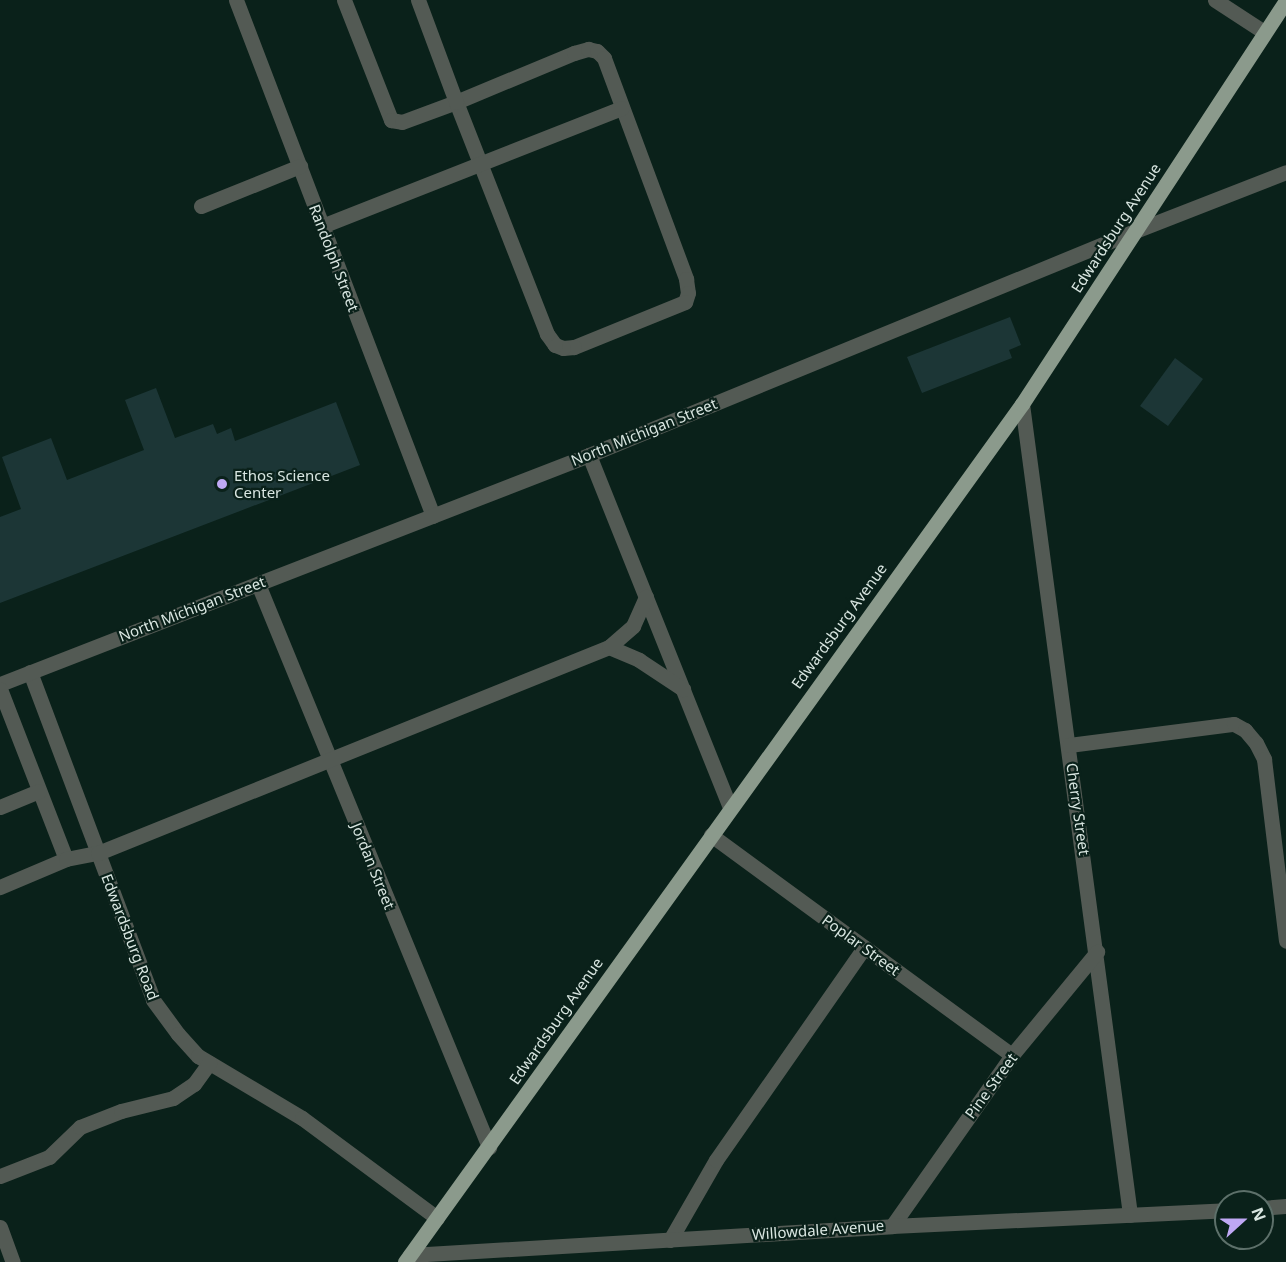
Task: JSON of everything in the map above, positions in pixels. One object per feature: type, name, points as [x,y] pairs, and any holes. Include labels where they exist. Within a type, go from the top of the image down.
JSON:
[{"type":"main road","name":"Edwardsburg Avenue","points":[[407,1258],[1022,404],[1286,0]]},
{"type":"street","name":"Randolph Street","points":[[236,0],[433,516]]},
{"type":"street","points":[[344,0],[391,120],[402,122],[456,102],[588,49],[597,51],[604,58],[686,279],[688,293],[685,302],[678,307],[574,347],[563,348],[555,345],[547,334],[456,102],[418,0]]},
{"type":"street","points":[[1215,0],[1264,32]]},
{"type":"street","points":[[322,226],[622,108]]},
{"type":"street","points":[[201,206],[300,166]]},
{"type":"street","name":"North Michigan Street","points":[[0,684],[590,455],[1135,231],[1286,172]]},
{"type":"street","name":"Cherry Street","points":[[1022,404],[1131,1215]]},
{"type":"street","points":[[590,455],[730,808]]},
{"type":"street","name":"Jordan Street","points":[[258,584],[489,1147]]},
{"type":"street","points":[[0,887],[66,860],[98,853],[609,647],[633,627],[646,597]]},
{"type":"street","points":[[609,647],[639,660],[683,689]]},
{"type":"street","name":"Edwardsburg Road","points":[[30,672],[153,1000],[178,1034],[209,1063],[303,1118],[437,1218]]},
{"type":"street","points":[[0,689],[66,860]]},
{"type":"street","points":[[1069,745],[1234,724],[1245,730],[1256,743],[1264,759],[1286,941]]},
{"type":"street","points":[[0,807],[39,791]]},
{"type":"street","name":"Poplar Street","points":[[711,835],[1012,1055]]},
{"type":"street","points":[[670,1240],[716,1160],[864,948]]},
{"type":"street","name":"Pine Street","points":[[892,1226],[1012,1055],[1097,952]]},
{"type":"street","points":[[0,1176],[49,1156],[80,1127],[121,1111],[173,1098],[194,1084],[209,1063]]},
{"type":"street","name":"Willowdale Avenue","points":[[407,1258],[892,1226],[1214,1211]]},
{"type":"street","points":[[0,1227],[13,1262]]},
{"type":"building","points":[[1010,317],[1021,345],[1009,350],[1012,358],[922,393],[907,357]]},
{"type":"building","points":[[1175,358],[1203,379],[1168,426],[1140,406]]},
{"type":"building","points":[[156,388],[175,438],[213,424],[217,434],[231,428],[235,441],[336,402],[360,465],[0,603],[0,517],[21,509],[2,457],[51,438],[67,480],[144,450],[125,400]]},
{"type":"place","name":"Ethos Science Center","points":[[222,484]]}]
